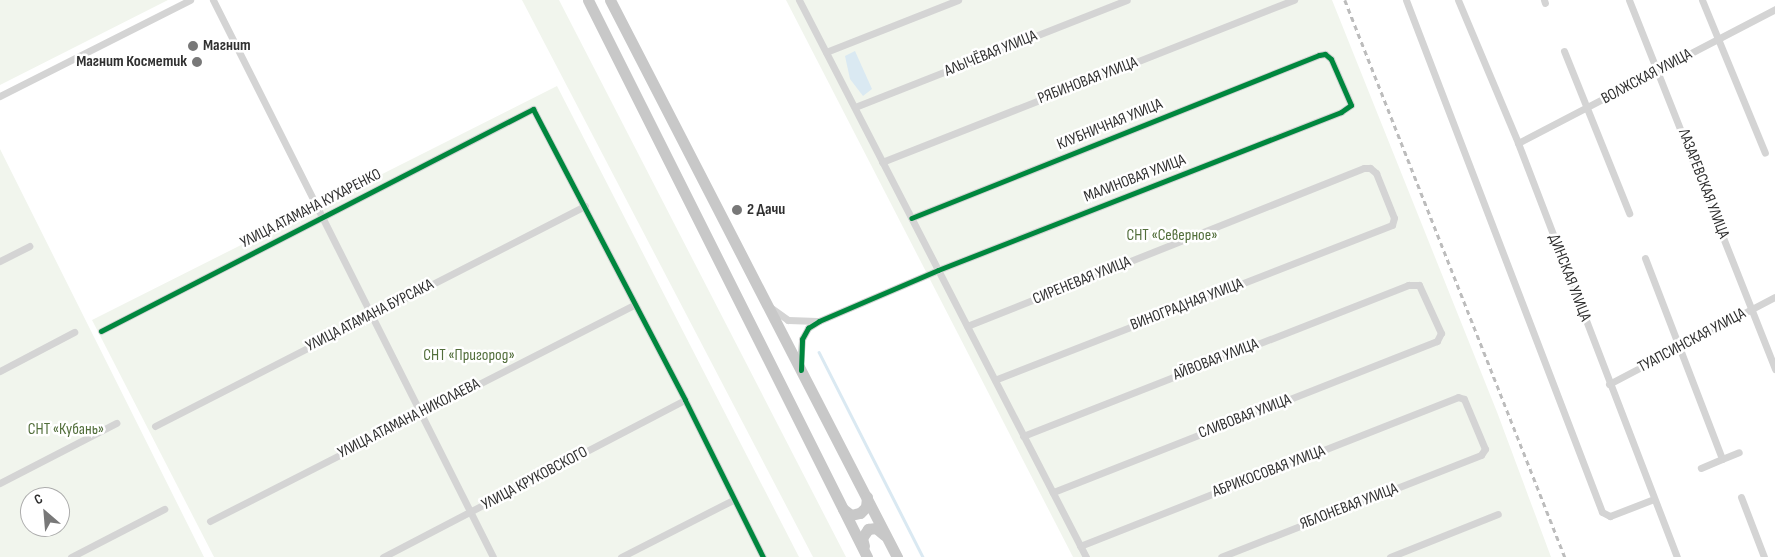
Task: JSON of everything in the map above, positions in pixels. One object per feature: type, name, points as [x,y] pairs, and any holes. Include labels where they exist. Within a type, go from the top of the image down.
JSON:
[{"type":"main road","points":[[588,0],[866,555]]},
{"type":"main road","points":[[610,0],[897,557]]},
{"type":"main road","points":[[842,507],[851,515],[860,513],[866,507],[867,496]]},
{"type":"main road","points":[[866,555],[862,538],[868,529],[876,528],[889,540]]},
{"type":"street","points":[[0,96],[180,2],[190,0]]},
{"type":"street","points":[[213,0],[493,557]]},
{"type":"street","points":[[800,0],[1086,557]]},
{"type":"street","points":[[826,52],[958,0]]},
{"type":"street","name":"АЛЫЧЁВАЯ УЛИЦА","points":[[855,107],[1127,0]]},
{"type":"street","name":"РЯБИНОВАЯ УЛИЦА","points":[[882,162],[1294,0]]},
{"type":"street","points":[[1406,0],[1602,512],[1610,516],[1654,499]]},
{"type":"street","name":"ДИНСКАЯ УЛИЦА","points":[[1458,0],[1518,143],[1677,557]]},
{"type":"street","name":"ЛАЗАРЕВСКАЯ УЛИЦА","points":[[1629,0],[1775,369]]},
{"type":"street","points":[[1702,0],[1766,153]]},
{"type":"street","name":"ВОЛЖСКАЯ УЛИЦА","points":[[1518,143],[1587,109],[1775,9]]},
{"type":"street","points":[[1564,50],[1629,213]]},
{"type":"street","name":"КЛУБНИЧНАЯ УЛИЦА","points":[[911,218],[1319,55],[1325,54],[1331,59],[1350,101],[1350,108],[1341,112]]},
{"type":"street","name":"УЛИЦА АТАМАНА КУХАРЕНКО","points":[[101,330],[533,108],[586,206]]},
{"type":"street","name":"МАЛИНОВАЯ УЛИЦА","points":[[819,321],[938,270],[1341,112]]},
{"type":"street","name":"СИРЕНЕВАЯ УЛИЦА","points":[[967,326],[1364,168],[1370,168],[1376,173],[1394,218],[1392,225],[1379,230]]},
{"type":"street","points":[[586,206],[763,557]]},
{"type":"street","name":"УЛИЦА АТАМАНА БУРСАКА","points":[[155,426],[586,206]]},
{"type":"street","name":"ВИНОГРАДНАЯ УЛИЦА","points":[[994,380],[1379,230]]},
{"type":"street","points":[[0,261],[29,246]]},
{"type":"street","points":[[1645,258],[1722,459]]},
{"type":"street","name":"АЙВОВАЯ УЛИЦА","points":[[1023,436],[1408,285],[1419,285],[1441,333],[1437,341]]},
{"type":"street","name":"ТУАПСИНСКАЯ УЛИЦА","points":[[1609,384],[1775,297]]},
{"type":"street","name":"УЛИЦА АТАМАНА НИКОЛАЕВА","points":[[210,521],[420,412],[635,304]]},
{"type":"street","points":[[767,305],[788,320],[819,321]]},
{"type":"street","points":[[801,370],[802,339],[808,328],[819,321]]},
{"type":"street","points":[[0,371],[74,332]]},
{"type":"street","name":"СЛИВОВАЯ УЛИЦА","points":[[1052,492],[1437,341]]},
{"type":"street","name":"ЯБЛОНЕВАЯ УЛИЦА","points":[[1221,557],[1478,457],[1485,449],[1466,402],[1458,397]]},
{"type":"street","name":"АБРИКОСОВАЯ УЛИЦА","points":[[1080,546],[1458,397]]},
{"type":"street","name":"УЛИЦА КРУКОВСКОГО","points":[[383,557],[685,400]]},
{"type":"street","points":[[0,483],[116,423]]},
{"type":"street","points":[[1701,468],[1739,452]]},
{"type":"street","points":[[1741,497],[1764,557]]},
{"type":"street","points":[[621,557],[733,500]]},
{"type":"street","points":[[71,557],[164,509]]},
{"type":"street","points":[[1390,557],[1498,514]]},
{"type":"green space","points":[[0,0],[168,0],[0,85]]},
{"type":"green space","points":[[522,0],[559,0],[846,557],[813,557]]},
{"type":"green space","name":"СНТ «Северное»","points":[[786,0],[1332,0],[1497,412],[1551,557],[1073,557]]},
{"type":"green space","name":"СНТ «Пригород»","points":[[557,86],[799,557],[214,557],[92,320]]},
{"type":"green space","name":"СНТ «Кубань»","points":[[0,149],[204,557],[0,557]]},
{"type":"shaded area","points":[[855,51],[872,89],[863,96],[850,79],[845,56]]},
{"type":"waterway","points":[[819,352],[923,557]]},
{"type":"railway","points":[[1345,0],[1565,557]]},
{"type":"cycle path","points":[[801,370],[802,339],[808,328],[819,321],[938,270],[1341,112],[1351,105],[1331,59],[1325,54],[1319,55],[911,218]]},
{"type":"cycle path","points":[[101,331],[533,109],[685,400],[763,557]]},
{"type":"place","name":"Магнит","points":[[193,46]]},
{"type":"place","name":"Магнит Косметик","points":[[197,62]]},
{"type":"place","name":"2 Дачи","points":[[737,210]]}]
